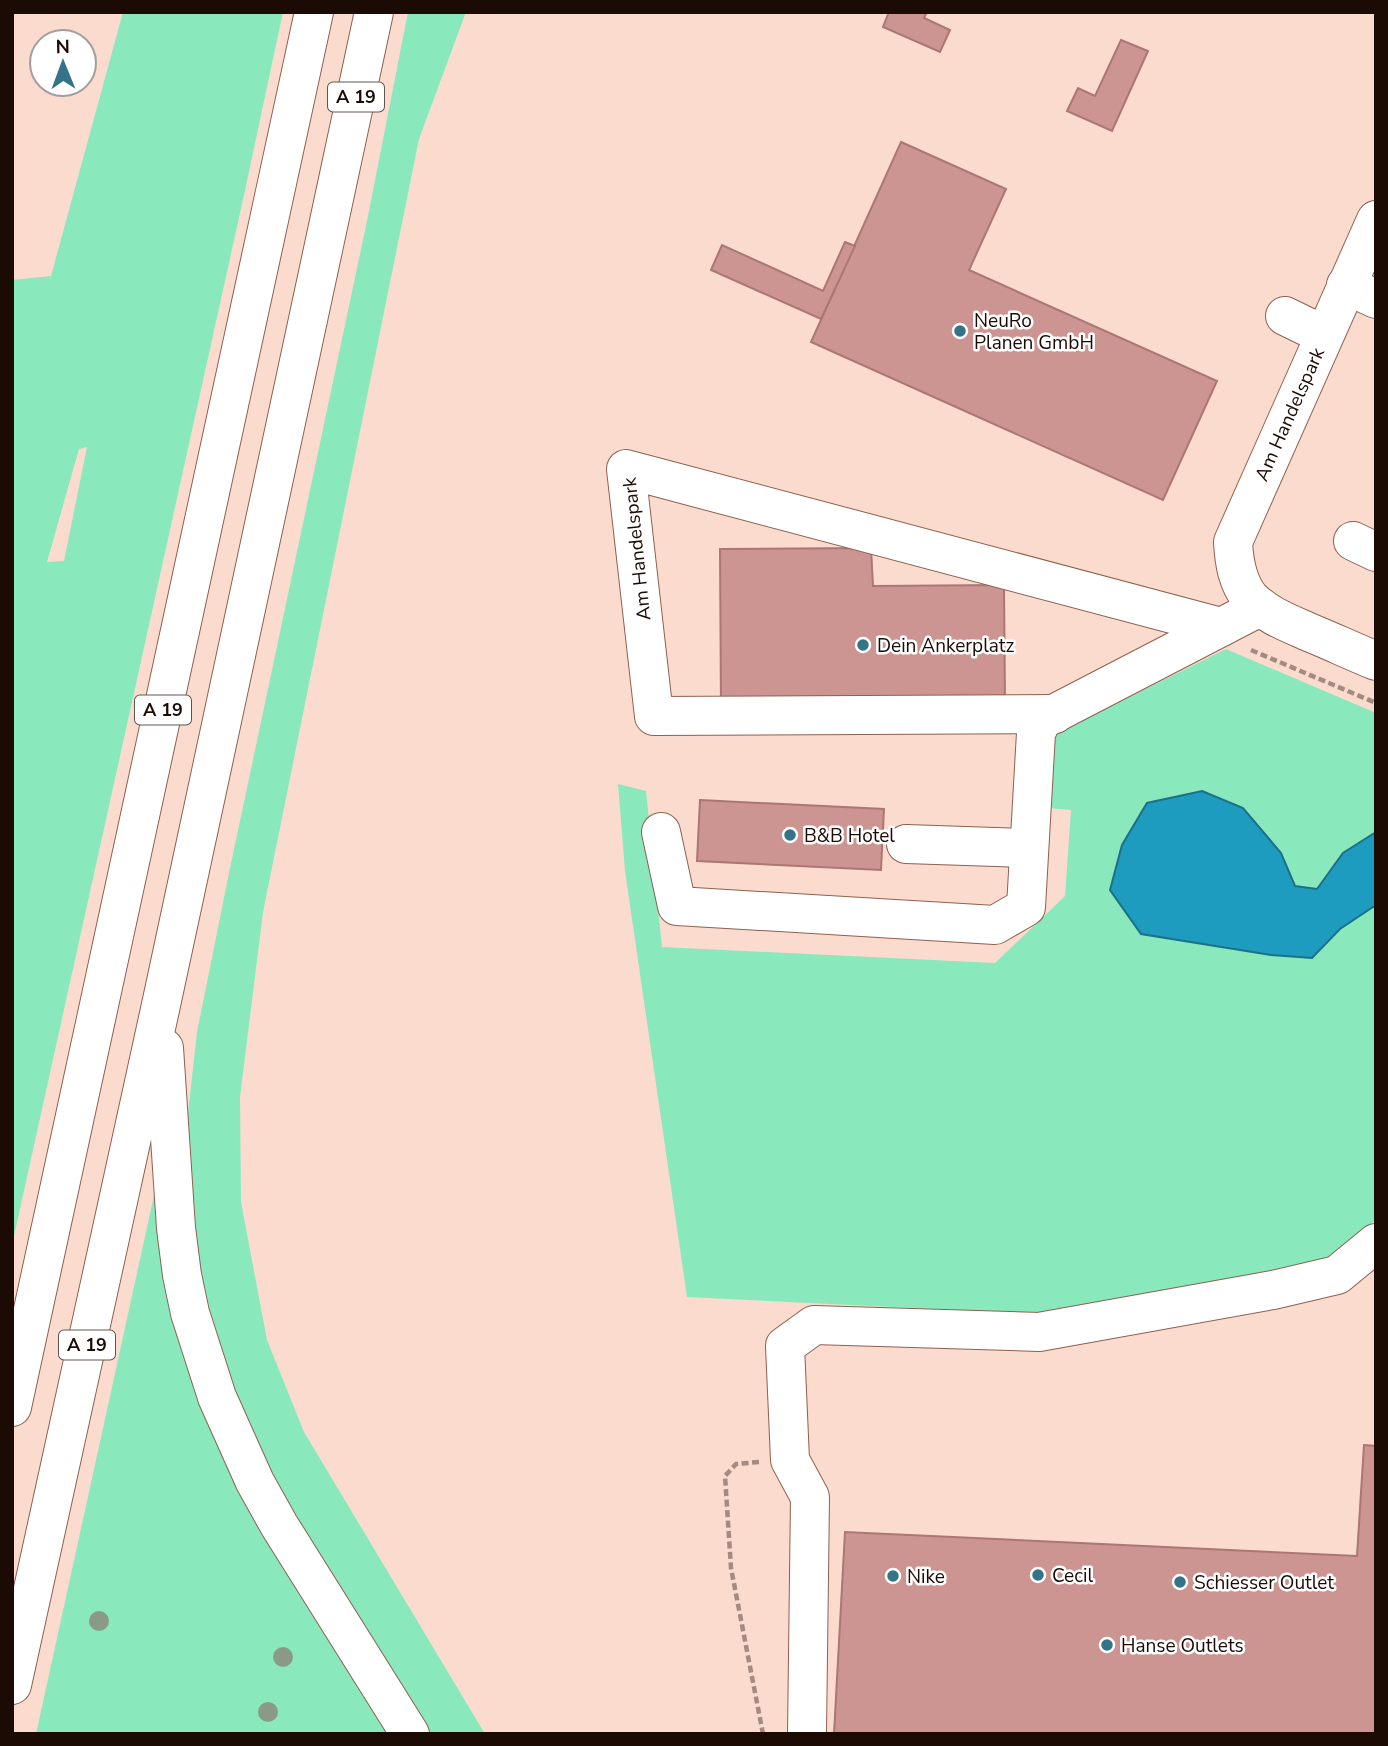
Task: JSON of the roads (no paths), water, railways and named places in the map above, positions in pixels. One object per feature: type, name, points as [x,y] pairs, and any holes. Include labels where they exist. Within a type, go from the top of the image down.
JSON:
[{"type":"main road","name":"A 19","points":[[12,1407],[314,12]]},
{"type":"main road","name":"A 19","points":[[12,1685],[374,12]]},
{"type":"main road","name":"Am Handelspark","points":[[1376,220],[1361,292],[1324,335],[1233,542],[1234,562],[1241,583],[1260,607],[1376,662]]},
{"type":"main road","points":[[1285,316],[1324,335]]},
{"type":"main road","name":"Am Handelspark","points":[[1055,714],[654,716],[626,469],[1234,638]]},
{"type":"main road","name":"Am Handelspark","points":[[661,832],[677,906],[995,925],[1026,907],[1035,733],[1042,720],[1234,638],[1260,607]]},
{"type":"main road","points":[[906,844],[1028,848]]},
{"type":"main road","points":[[161,1005],[176,1228],[182,1275],[190,1312],[217,1397],[261,1493],[410,1734]]},
{"type":"main road","points":[[807,1734],[810,1497],[790,1460],[785,1346],[814,1325],[1039,1332],[1273,1290],[1337,1275],[1375,1246]]},
{"type":"water","points":[[1202,791],[1243,808],[1281,853],[1295,886],[1317,889],[1343,853],[1376,832],[1376,907],[1340,929],[1312,958],[1271,955],[1141,934],[1110,890],[1122,845],[1147,803]]},
{"type":"place","name":"NeuRo Planen GmbH","points":[[960,331]]},
{"type":"place","name":"Dein Ankerplatz","points":[[863,645]]},
{"type":"place","name":"B&B Hotel","points":[[790,835]]},
{"type":"place","name":"Cecil","points":[[1038,1575]]},
{"type":"place","name":"Nike","points":[[893,1576]]},
{"type":"place","name":"Schiesser Outlet","points":[[1180,1582]]},
{"type":"place","name":"Hanse Outlets","points":[[1107,1645]]}]
